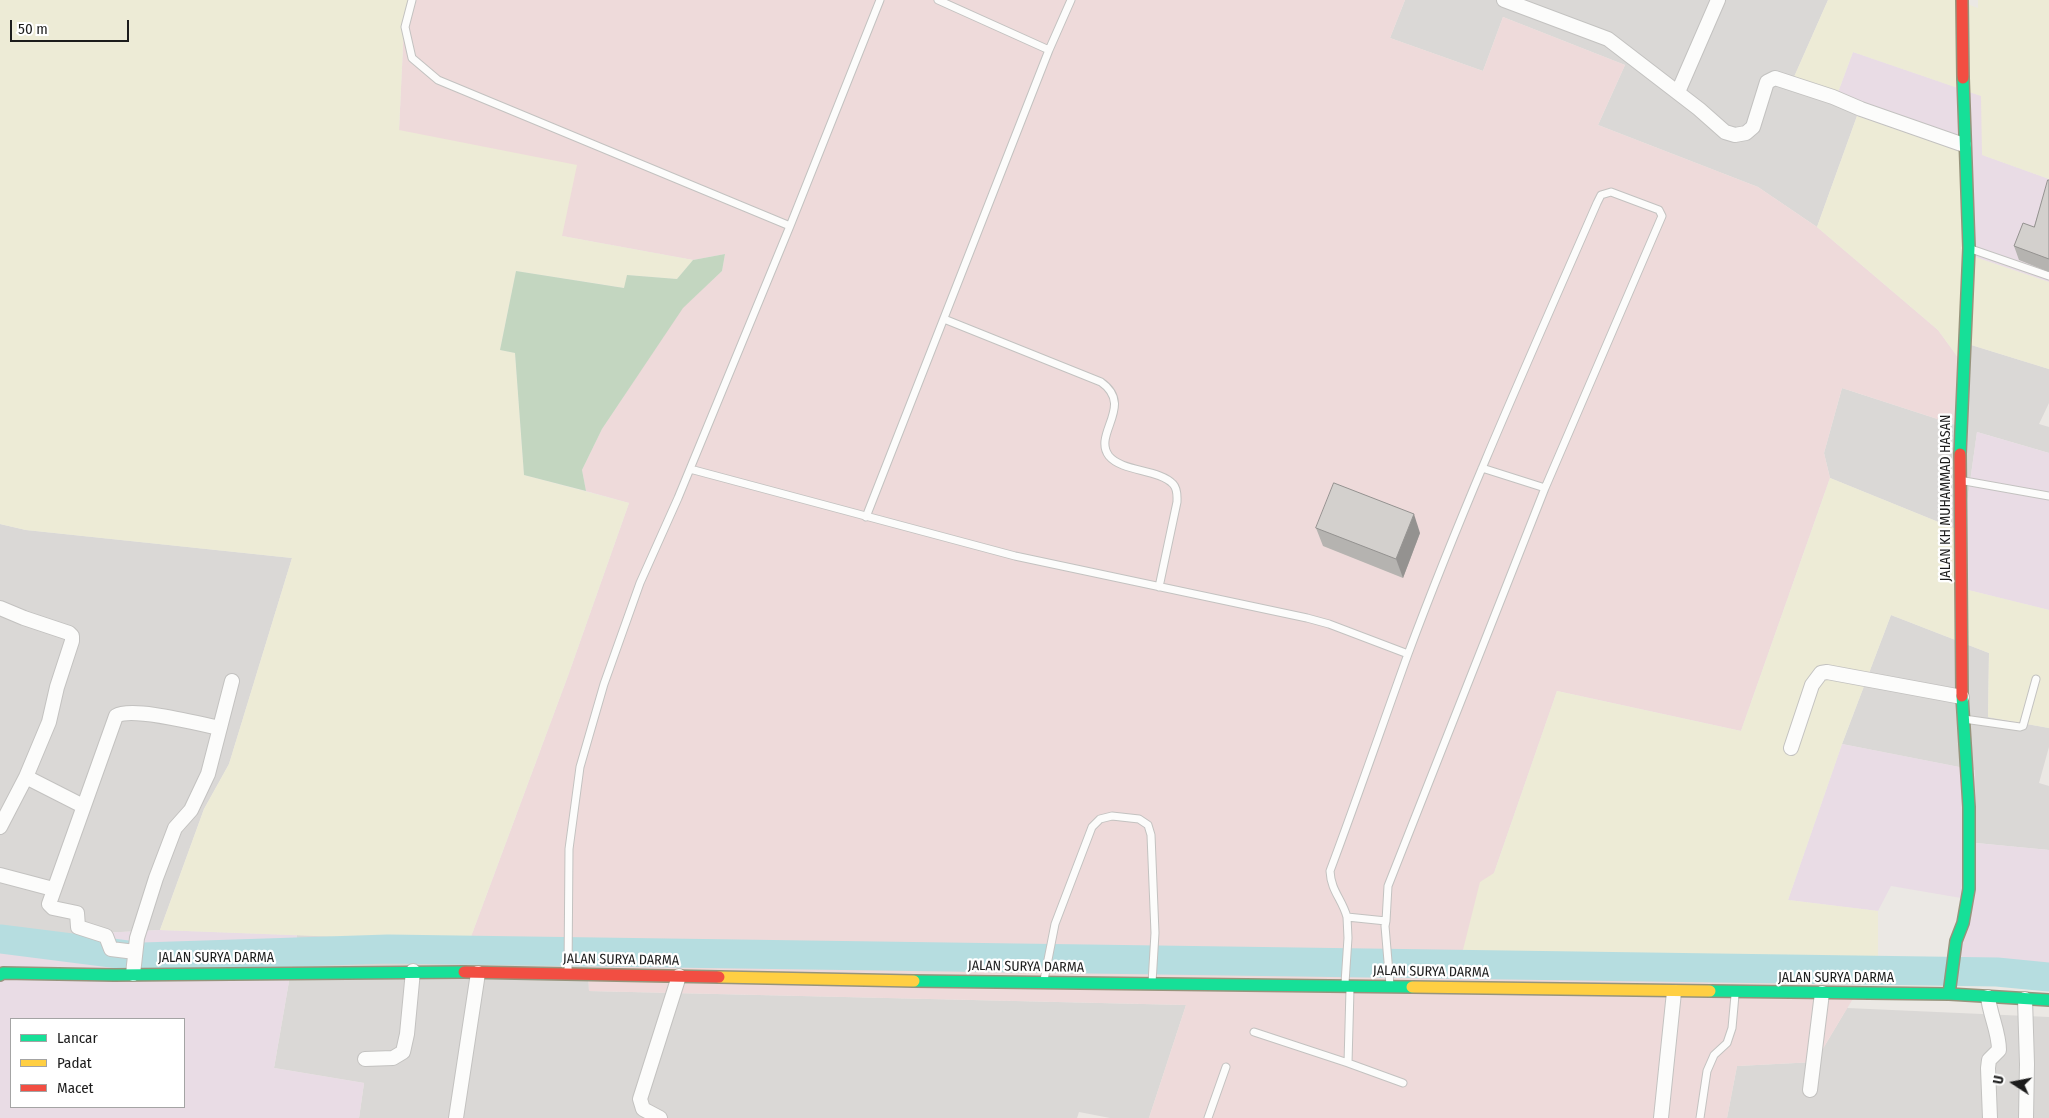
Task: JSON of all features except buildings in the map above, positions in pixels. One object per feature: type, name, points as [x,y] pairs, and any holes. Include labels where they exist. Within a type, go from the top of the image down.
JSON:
[{"type":"main road","name":"JALAN KH MUHAMMAD HASAN","points":[[1950,989],[1956,941],[1963,923],[1969,889],[1969,807],[1962,697],[1959,480],[1969,248],[1964,146],[1962,0]]},
{"type":"main road","name":"JALAN SURYA DARMA","points":[[1,973],[114,975],[134,960],[413,972],[478,973],[568,970],[679,976],[1152,978],[1348,986],[1735,993],[1822,993],[1950,989],[1988,997],[2049,1000]]},
{"type":"street","points":[[1504,0],[1608,39],[1678,92],[1725,132],[1736,135],[1746,133],[1753,127],[1767,82],[1775,78],[1826,94],[1861,109],[1964,146]]},
{"type":"street","points":[[1678,92],[1718,0]]},
{"type":"street","points":[[0,608],[72,636],[49,722],[26,778],[0,827]]},
{"type":"street","points":[[1791,748],[1812,685],[1821,673],[1827,672],[1962,697]]},
{"type":"street","points":[[220,728],[151,715],[119,714],[116,716],[49,904],[50,906],[77,913],[78,927],[104,934],[108,938],[110,949],[116,954],[134,960],[139,932],[172,834],[191,810],[208,774],[220,728],[232,682]]},
{"type":"street","points":[[26,778],[83,806]]},
{"type":"street","points":[[0,875],[53,889]]},
{"type":"street","points":[[114,975],[116,954]]},
{"type":"street","points":[[365,1059],[393,1058],[403,1052],[407,1034],[413,972]]},
{"type":"street","points":[[456,1118],[478,973]]},
{"type":"street","points":[[660,1118],[643,1109],[640,1099],[679,976]]},
{"type":"street","points":[[1661,1118],[1674,992]]},
{"type":"street","points":[[1810,1090],[1822,993]]},
{"type":"street","points":[[1988,997],[1990,1012],[1999,1042],[1999,1050],[1989,1060],[1988,1068],[1990,1118]]},
{"type":"street","points":[[2025,999],[2026,1118]]},
{"type":"lane","points":[[412,0],[405,27],[412,58],[438,80],[790,226]]},
{"type":"lane","points":[[568,970],[569,849],[580,767],[604,684],[637,592],[790,226],[880,0]]},
{"type":"lane","points":[[938,0],[1049,50]]},
{"type":"lane","points":[[866,517],[1049,50],[1071,0]]},
{"type":"lane","points":[[1348,1063],[1348,986],[1346,971],[1348,938],[1344,907],[1334,891],[1330,871],[1365,779],[1408,654],[1482,468],[1597,203],[1601,195],[1611,192],[1659,210],[1662,216],[1545,488],[1388,886],[1385,924],[1390,987]]},
{"type":"lane","points":[[1969,248],[2049,276]]},
{"type":"lane","points":[[944,319],[1101,382],[1110,388],[1114,396],[1115,409],[1108,428],[1106,446],[1109,456],[1116,461],[1159,476],[1173,484],[1177,492],[1177,502],[1159,587]]},
{"type":"lane","points":[[1482,468],[1545,488]]},
{"type":"lane","points":[[690,469],[1015,556],[1307,618],[1329,624],[1408,654]]},
{"type":"lane","points":[[1959,480],[2049,496]]},
{"type":"lane","points":[[1964,719],[2023,726],[2036,679]]},
{"type":"lane","points":[[1045,979],[1055,924],[1092,827],[1100,819],[1112,816],[1139,819],[1148,824],[1151,835],[1155,933],[1152,978]]},
{"type":"lane","points":[[1346,917],[1385,924]]},
{"type":"lane","points":[[1700,1118],[1706,1071],[1714,1055],[1727,1043],[1732,1028],[1735,993]]},
{"type":"lane","points":[[1254,1032],[1403,1083]]},
{"type":"lane","points":[[1208,1118],[1226,1067]]},
{"type":"shaded area","points":[[0,0],[408,0],[404,24],[399,130],[577,165],[562,236],[693,260],[677,279],[627,275],[625,288],[516,271],[500,350],[515,353],[524,475],[629,503],[569,673],[469,942],[160,930],[204,809],[229,764],[292,558],[26,530],[0,524]]},
{"type":"shaded area","points":[[408,0],[1405,0],[1390,38],[1483,71],[1503,17],[1625,65],[1598,125],[1758,187],[1817,227],[1938,330],[1962,363],[1956,425],[1842,388],[1824,453],[1830,478],[1741,731],[1557,691],[1494,873],[1462,954],[1878,957],[1815,1062],[1737,1066],[1727,1118],[1149,1118],[1186,1005],[589,991],[587,944],[469,942],[569,673],[629,503],[586,491],[582,470],[602,429],[682,308],[722,271],[725,254],[693,260],[562,236],[399,131],[404,24]]},
{"type":"shaded area","points":[[1405,0],[1828,0],[1794,77],[1837,95],[1857,116],[1817,227],[1758,187],[1598,125],[1625,65],[1503,17],[1483,71],[1390,38]]},
{"type":"shaded area","points":[[1828,0],[1956,0],[1978,8],[1978,0],[2049,0],[2049,179],[1982,155],[1981,96],[1853,52],[1837,95],[1794,77]]},
{"type":"shaded area","points":[[1853,52],[1982,96],[1983,155],[2049,179],[2049,282],[1966,254],[1967,154],[1857,116],[1837,95]]},
{"type":"shaded area","points":[[1857,116],[1968,154],[1966,254],[2049,282],[2049,369],[1968,344],[1962,363],[1938,330],[1817,227]]},
{"type":"shaded area","points":[[1968,344],[2049,369],[2049,403],[2039,424],[2049,427],[2049,453],[1977,432],[1963,532],[1830,478],[1824,453],[1842,388],[1956,425]]},
{"type":"shaded area","points":[[1977,432],[2049,453],[2049,610],[1964,589],[1963,532]]},
{"type":"shaded area","points":[[1830,478],[1963,532],[1964,589],[2049,610],[2049,728],[1988,717],[1989,653],[1891,615],[1842,744],[1788,900],[1878,911],[1878,957],[1462,954],[1480,882],[1494,873],[1557,691],[1741,731]]},
{"type":"shaded area","points":[[0,524],[26,530],[292,558],[229,764],[204,809],[160,930],[42,936],[0,931]]},
{"type":"shaded area","points":[[1891,615],[1989,653],[1988,717],[2049,728],[2049,747],[2039,783],[2049,786],[2049,850],[1976,843],[1974,770],[1842,744]]},
{"type":"shaded area","points":[[1842,744],[1975,770],[1976,843],[2049,850],[2049,975],[1959,964],[1967,899],[1891,886],[1878,911],[1788,900]]},
{"type":"shaded area","points":[[160,930],[297,935],[274,1068],[364,1083],[359,1118],[0,1118],[0,931],[42,936]]},
{"type":"shaded area","points":[[297,935],[587,944],[589,991],[1186,1005],[1149,1118],[1110,1118],[1079,1112],[1077,1118],[359,1118],[364,1083],[274,1068]]},
{"type":"shaded area","points":[[1847,1008],[2049,1017],[2049,1118],[1727,1118],[1737,1066],[1815,1062]]},
{"type":"green space","points":[[725,254],[722,271],[683,308],[602,429],[582,470],[586,491],[524,475],[515,353],[500,350],[516,271],[624,288],[627,275],[677,279],[693,260]]},
{"type":"waterway","points":[[0,939],[143,957],[388,949],[1997,972],[2049,977]]},
{"type":"traffic: fast","points":[[1960,454],[1969,248],[1963,78]]},
{"type":"traffic: fast","points":[[1949,994],[1956,941],[1963,923],[1969,889],[1969,807],[1962,696]]},
{"type":"traffic: fast","points":[[0,975],[3,973],[114,975],[464,972]]},
{"type":"traffic: fast","points":[[914,981],[1412,987]]},
{"type":"traffic: fast","points":[[1710,991],[1949,994],[2049,1000]]},
{"type":"traffic: slow","points":[[719,977],[914,981]]},
{"type":"traffic: slow","points":[[1412,987],[1710,991]]},
{"type":"traffic: jam","points":[[1962,0],[1963,78]]},
{"type":"traffic: jam","points":[[1960,454],[1962,696]]},
{"type":"traffic: jam","points":[[464,972],[719,977]]}]
